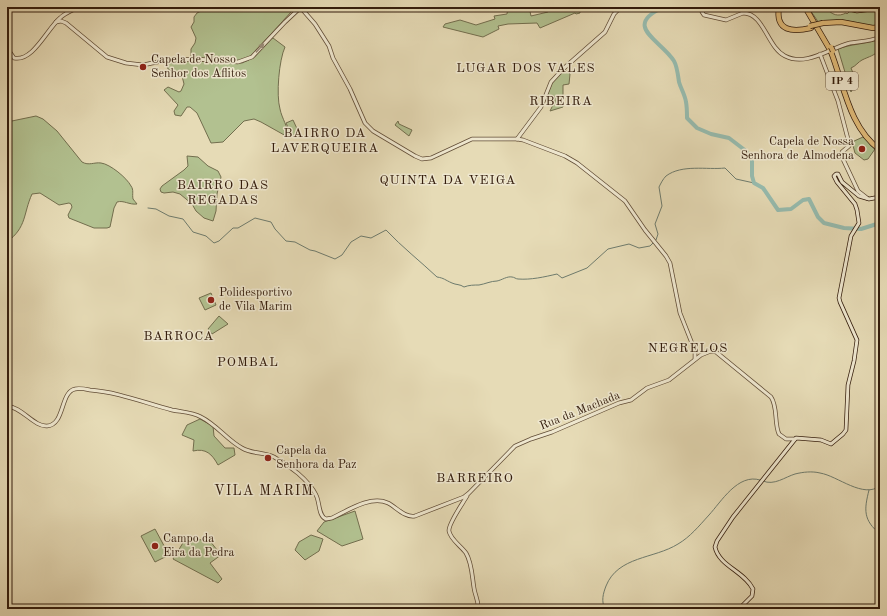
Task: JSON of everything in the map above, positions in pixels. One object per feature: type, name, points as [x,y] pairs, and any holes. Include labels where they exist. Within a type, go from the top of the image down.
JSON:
[{"type":"highway","points":[[779,7],[779,21],[786,28],[794,30],[824,24],[842,24],[873,30],[880,28]]},
{"type":"highway","points":[[783,7],[780,16],[785,25],[794,28],[810,27]]},
{"type":"highway","name":"IP 4","points":[[805,7],[831,49]]},
{"type":"highway","name":"IP 4","points":[[805,7],[831,49],[852,112],[865,133],[880,149]]},
{"type":"street","points":[[7,48],[14,58],[20,59],[27,56],[33,51],[62,16],[79,7]]},
{"type":"street","points":[[56,22],[61,21],[66,23],[107,57],[138,65],[195,59],[242,62],[254,55],[301,7],[315,24],[326,41],[333,58],[350,89],[363,120],[372,130],[418,158],[427,159],[470,140],[524,140],[565,156],[578,163],[625,201],[669,261],[679,310],[695,351],[695,359]]},
{"type":"street","points":[[517,139],[542,106],[551,82],[606,31],[614,14],[624,7]]},
{"type":"street","points":[[701,7],[704,15],[724,20],[730,20],[741,14],[749,14],[757,20],[773,44],[784,56],[793,58],[803,59],[850,43],[866,42],[880,37]]},
{"type":"street","points":[[841,7],[857,10],[880,10]]},
{"type":"street","points":[[852,9],[868,7]]},
{"type":"street","points":[[820,54],[843,117],[849,143],[849,146],[842,152],[842,158],[858,191],[870,199]]},
{"type":"street","points":[[695,351],[701,355],[711,351],[716,352],[771,397],[774,402],[780,436],[786,439],[795,439],[798,437],[820,440],[831,444],[844,434],[846,430],[848,383],[857,340],[839,299],[851,236],[858,226],[858,215],[855,204],[837,182],[834,175],[839,175],[842,183],[858,195],[870,199],[880,197]]},
{"type":"street","name":"Rua da Machada","points":[[468,494],[515,446],[552,432],[616,404],[632,400],[646,389],[669,380],[701,355]]},
{"type":"street","points":[[7,406],[16,409],[42,425],[49,426],[59,416],[66,398],[71,391],[80,389],[100,390],[198,415],[209,421],[236,444],[247,450],[273,456],[302,476],[317,496],[322,515],[325,519],[331,519],[366,503],[377,501],[387,503],[408,516],[417,516],[468,494]]},
{"type":"street","points":[[786,439],[789,447]]},
{"type":"street","points":[[739,609],[752,596],[753,589],[745,577],[719,557],[715,546],[733,517],[795,439]]},
{"type":"street","points":[[468,494],[450,524],[449,531],[451,536],[465,551],[469,560],[478,602],[478,609]]},
{"type":"green space","points":[[209,7],[293,7],[291,12],[253,54],[246,59],[238,61],[191,58],[191,49],[196,38],[191,27],[194,22],[194,17],[197,13]]},
{"type":"green space","points":[[529,7],[531,16],[548,12],[547,7],[579,7],[580,13],[575,13],[540,28],[537,23],[508,24],[498,26],[499,29],[483,37],[443,27],[445,24],[460,20],[476,25],[495,19],[494,16],[507,14],[508,8]]},
{"type":"green space","points":[[808,7],[820,7],[822,11],[826,8],[833,14],[838,15],[847,14],[849,12],[848,10],[857,12],[875,11],[880,13],[880,26],[841,20],[819,23]]},
{"type":"green space","points":[[271,38],[285,47],[280,69],[278,95],[280,109],[288,136],[254,119],[244,121],[223,142],[211,143],[197,113],[190,107],[187,107],[181,116],[175,115],[174,111],[178,105],[164,90],[168,87],[179,92],[184,84],[182,76],[168,69],[168,63],[196,61],[242,63],[249,60]]},
{"type":"green space","points":[[878,40],[880,49],[878,52],[851,68],[858,81],[851,92],[838,49]]},
{"type":"green space","points":[[565,69],[570,74],[569,84],[563,85],[563,107],[550,111],[555,101],[554,96],[546,98],[552,83]]},
{"type":"green space","points":[[36,116],[43,119],[57,131],[82,162],[87,164],[105,164],[122,175],[132,188],[133,199],[137,204],[117,202],[114,208],[110,227],[94,228],[69,218],[68,215],[72,207],[71,204],[59,205],[40,193],[32,194],[24,220],[18,231],[7,242],[7,122]]},
{"type":"green space","points":[[293,120],[299,133],[292,136],[286,123]]},
{"type":"green space","points":[[398,121],[399,124],[412,130],[409,136],[395,125]]},
{"type":"green space","points":[[863,137],[875,149],[868,159],[864,160],[855,153],[852,142]]},
{"type":"green space","points":[[187,156],[198,157],[208,166],[218,171],[221,177],[213,221],[204,218],[196,211],[192,204],[180,194],[173,192],[161,192],[160,189],[162,186],[188,166]]},
{"type":"green space","points":[[211,293],[216,305],[205,310],[199,298]]},
{"type":"green space","points":[[219,316],[228,324],[212,334],[208,329]]},
{"type":"green space","points":[[200,419],[213,426],[214,436],[225,448],[234,448],[235,455],[218,465],[211,455],[205,451],[193,451],[194,440],[182,435],[187,425]]},
{"type":"green space","points":[[355,511],[363,539],[342,546],[317,531],[324,522]]},
{"type":"green space","name":"Campo da Eira da Pedra","points":[[155,529],[169,555],[155,562],[141,536]]},
{"type":"green space","points":[[311,535],[323,539],[319,551],[305,560],[295,550],[299,542]]},
{"type":"green space","points":[[186,538],[210,541],[221,555],[210,563],[222,579],[218,583],[173,559]]},
{"type":"waterway","points":[[664,7],[652,14],[646,20],[645,27],[648,33],[668,53],[675,63],[687,108],[687,118],[697,128],[711,134],[729,138],[746,151],[752,159],[752,176],[754,183],[763,188],[778,210],[791,209],[803,200],[809,199],[818,217],[824,223],[844,228],[861,229],[880,223]]},
{"type":"waterway","points":[[148,208],[156,209],[169,216],[183,219],[193,232],[206,236],[214,243],[219,241],[233,228],[238,228],[255,218],[271,222],[286,241],[295,242],[310,250],[335,259],[342,255],[351,242],[361,236],[371,238],[386,230],[437,277],[464,287],[470,285],[481,285],[510,277],[517,279],[528,279],[557,274],[562,278],[587,268],[608,249],[629,244],[639,248],[650,246],[656,240],[658,234],[655,224],[662,206],[659,187],[665,177],[672,172],[695,168],[725,168],[736,179],[754,183]]},
{"type":"waterway","points":[[763,481],[775,482],[795,474],[814,472],[827,475],[850,486],[866,490],[880,486]]},
{"type":"waterway","points":[[605,609],[603,595],[606,586],[612,576],[619,569],[628,563],[669,549],[678,544],[694,531],[725,496],[737,485],[752,479],[760,480]]},
{"type":"waterway","points":[[869,490],[866,503],[866,514],[870,524],[880,534]]},
{"type":"place","name":"Capela de Nosso Senhor dos Aflitos","points":[[143,67]]},
{"type":"place","name":"Capela de Nossa Senhora de Almodena","points":[[862,149]]},
{"type":"place","name":"Polidesportivo de Vila Marim","points":[[211,300]]},
{"type":"place","name":"Capela da Senhora da Paz","points":[[268,458]]},
{"type":"place","name":"Campo da Eira da Pedra","points":[[155,546]]},
{"type":"district","name":"LUGAR DOS VALES","points":[[526,68]]},
{"type":"district","name":"RIBEIRA","points":[[561,101]]},
{"type":"district","name":"BAIRRO DA LAVERQUEIRA","points":[[325,140]]},
{"type":"district","name":"QUINTA DA VEIGA","points":[[448,180]]},
{"type":"district","name":"BAIRRO DAS REGADAS","points":[[223,192]]},
{"type":"district","name":"BARROCA","points":[[179,336]]},
{"type":"district","name":"NEGRELOS","points":[[688,348]]},
{"type":"district","name":"POMBAL","points":[[248,362]]},
{"type":"district","name":"BARREIRO","points":[[475,478]]},
{"type":"district","name":"VILA MARIM","points":[[264,491]]}]
